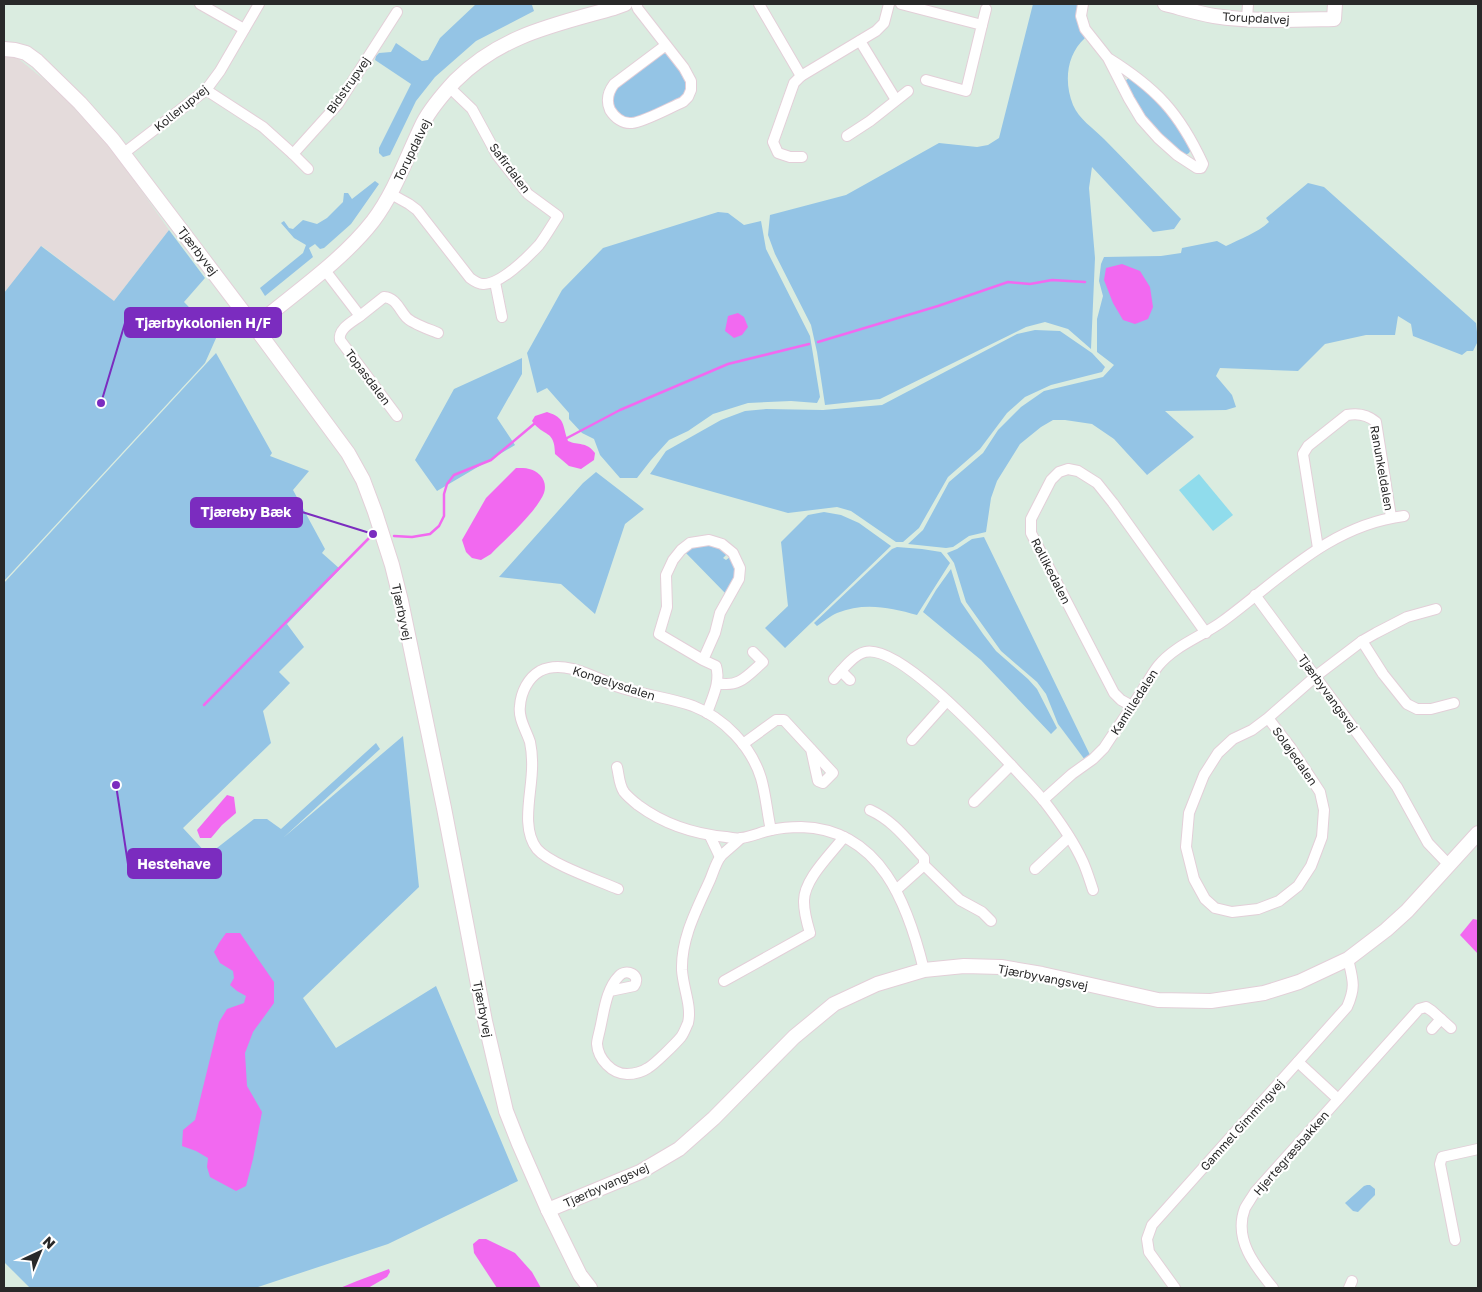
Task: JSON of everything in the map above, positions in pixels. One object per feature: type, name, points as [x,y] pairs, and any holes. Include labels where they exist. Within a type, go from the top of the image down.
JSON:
[{"type":"street","points":[[200,4],[244,29]]},
{"type":"street","name":"Kollerupvej","points":[[124,153],[206,90],[220,71],[259,4]]},
{"type":"street","name":"Torupdalvej","points":[[254,327],[324,269],[359,237],[374,220],[390,194],[424,122],[449,87],[466,70],[504,44],[539,30],[624,4]]},
{"type":"street","points":[[636,4],[684,68],[691,80],[691,90],[683,102],[638,121],[632,123],[618,119],[608,104],[609,94],[614,84],[666,45]]},
{"type":"street","points":[[759,4],[801,76]]},
{"type":"street","points":[[802,157],[790,157],[778,153],[773,142],[794,83],[801,76],[876,31],[884,22],[889,4]]},
{"type":"street","points":[[901,4],[982,25]]},
{"type":"street","points":[[1083,4],[1081,16],[1085,29],[1108,58],[1128,99],[1148,127],[1177,155],[1197,168],[1201,168],[1203,164],[1196,149],[1183,126],[1165,102],[1143,81],[1108,58]]},
{"type":"street","name":"Torupdalvej","points":[[1165,4],[1214,16],[1248,20],[1334,19],[1334,4]]},
{"type":"street","points":[[1248,4],[1248,20]]},
{"type":"street","points":[[926,80],[966,91],[986,9]]},
{"type":"street","name":"Bidstrupvej","points":[[293,154],[338,104],[397,12]]},
{"type":"street","points":[[860,41],[896,100]]},
{"type":"street","name":"Tjærbyvej","points":[[4,49],[20,51],[37,61],[80,103],[124,153],[348,453],[363,480],[392,565],[401,601],[485,1021],[506,1111],[548,1210],[580,1275],[590,1288]]},
{"type":"street","name":"Safirdalen","points":[[449,87],[472,109],[497,154],[528,194],[558,216],[540,244],[520,264],[495,282]]},
{"type":"street","points":[[206,90],[262,127],[308,169]]},
{"type":"street","points":[[847,136],[870,121],[908,91]]},
{"type":"street","points":[[390,194],[410,204],[417,210],[470,278],[478,284],[485,285],[495,282],[502,316]]},
{"type":"street","points":[[324,269],[360,316]]},
{"type":"street","name":"Topasdalen","points":[[398,416],[340,340],[339,335],[341,331],[384,297],[392,299],[408,319],[438,333]]},
{"type":"street","name":"Ranunkeldalen","points":[[1318,548],[1303,454],[1308,446],[1347,415],[1354,414],[1371,418],[1376,422],[1391,517]]},
{"type":"street","name":"Røllikedalen","points":[[1132,706],[1121,700],[1114,693],[1031,533],[1031,519],[1052,480],[1059,472],[1068,469],[1078,471],[1096,484],[1113,503],[1206,633]]},
{"type":"street","name":"Ranunkeldalen","points":[[1255,595],[1296,562],[1318,548],[1358,528],[1391,517],[1404,516]]},
{"type":"street","points":[[703,660],[715,633],[720,613],[739,579],[740,568],[733,553],[722,544],[709,540],[690,543],[673,560],[666,575],[667,607],[658,634],[703,660],[716,666],[718,674],[717,683],[707,713]]},
{"type":"street","name":"Tjærbyvangsvej","points":[[1255,595],[1397,787],[1428,843],[1449,865]]},
{"type":"street","name":"Kamilledalen","points":[[1043,800],[1072,774],[1099,754],[1159,665],[1174,650],[1206,633],[1255,595]]},
{"type":"street","name":"Soløjedalen","points":[[1268,718],[1291,748],[1320,792],[1324,810],[1322,837],[1312,866],[1298,886],[1279,901],[1258,909],[1232,912],[1215,908],[1205,899],[1194,879],[1186,847],[1189,813],[1204,775],[1218,753],[1233,739],[1252,730],[1268,718],[1316,676],[1362,641],[1407,618],[1436,609]]},
{"type":"street","points":[[1362,641],[1383,674],[1406,704],[1417,709],[1431,709],[1454,702]]},
{"type":"street","points":[[850,680],[837,675],[857,656],[866,651],[878,652],[896,660],[912,671],[947,701],[979,731],[1043,800],[1069,837],[1083,862],[1093,890]]},
{"type":"street","points":[[717,683],[733,684],[747,677],[763,662],[753,652]]},
{"type":"street","name":"Kongelysdalen","points":[[618,889],[546,858],[532,840],[528,827],[532,762],[530,743],[519,708],[522,692],[530,680],[539,672],[550,668],[568,668],[623,688],[692,706],[707,713],[731,730],[753,760],[761,778],[771,830]]},
{"type":"street","points":[[912,740],[947,701]]},
{"type":"street","points":[[743,744],[776,720],[784,720],[811,749]]},
{"type":"street","points":[[974,802],[1011,765]]},
{"type":"street","points":[[617,767],[624,792],[663,821],[683,829],[710,836],[741,838],[771,830],[801,827],[823,830],[844,837],[863,848],[878,863],[896,890],[908,914],[924,970]]},
{"type":"street","points":[[870,810],[892,823],[924,858],[924,865],[960,900],[982,912],[991,921]]},
{"type":"street","name":"Tjærbyvangsvej","points":[[548,1210],[640,1172],[679,1148],[714,1118],[794,1037],[834,1004],[877,984],[924,970],[964,966],[1001,967],[1042,974],[1158,1000],[1211,1001],[1264,993],[1299,982],[1348,959],[1407,911],[1478,833]]},
{"type":"street","points":[[710,836],[720,857]]},
{"type":"street","points":[[724,981],[810,933],[803,901],[807,887],[844,837]]},
{"type":"street","points":[[1035,868],[1069,837]]},
{"type":"street","points":[[610,990],[597,1044],[601,1058],[611,1069],[624,1074],[636,1074],[650,1068],[681,1037],[687,1024],[689,1012],[682,969],[684,947],[690,922],[720,857],[741,838]]},
{"type":"street","points":[[896,890],[924,865]]},
{"type":"street","name":"Gammel Gimmingvej","points":[[1175,1288],[1149,1252],[1147,1238],[1152,1225],[1347,1007],[1352,995],[1353,980],[1348,959]]},
{"type":"street","name":"Hjertegræsbakken","points":[[1273,1288],[1246,1250],[1241,1229],[1245,1209],[1255,1192],[1419,1009],[1426,1007],[1451,1028]]},
{"type":"street","points":[[1432,1029],[1441,1019]]},
{"type":"street","name":"Hjertegræsbakken","points":[[1298,1062],[1338,1099]]},
{"type":"street","points":[[1455,1240],[1440,1164],[1442,1157],[1478,1149]]},
{"type":"shaded area","points":[[476,4],[529,4],[532,5],[534,11],[476,41],[435,77],[416,101],[390,155],[383,157],[379,153],[379,148],[411,84],[375,60],[376,56],[379,53],[391,52],[396,43],[422,61],[428,60],[440,38]]},
{"type":"shaded area","points":[[1033,4],[1079,4],[1078,23],[1085,38],[1074,53],[1068,70],[1068,88],[1073,105],[1083,119],[1181,219],[1174,229],[1153,232],[1092,167],[1089,188],[1095,258],[1091,349],[1068,329],[1045,322],[1026,327],[880,399],[825,405],[811,325],[775,254],[768,235],[770,215],[846,195],[939,143],[977,147],[988,145],[999,138]]},
{"type":"shaded area","points":[[4,47],[58,91],[112,149],[169,230],[114,301],[42,246],[4,293]]},
{"type":"shaded area","points":[[662,53],[670,57],[683,75],[687,89],[684,94],[673,102],[636,118],[622,116],[615,111],[611,97],[614,89]]},
{"type":"shaded area","points":[[1131,76],[1171,114],[1191,149],[1189,153],[1184,156],[1149,124],[1123,83]]},
{"type":"shaded area","points":[[375,181],[379,184],[351,224],[324,248],[320,249],[315,244],[309,248],[313,257],[265,296],[260,288],[303,253],[306,245],[294,238],[281,223],[284,221],[289,228],[293,229],[303,220],[317,224],[327,218],[343,202],[344,193],[348,193],[352,199]]},
{"type":"shaded area","points":[[1308,183],[1324,187],[1476,323],[1478,341],[1473,351],[1467,351],[1462,355],[1413,336],[1411,324],[1398,316],[1395,335],[1366,335],[1325,344],[1298,371],[1220,368],[1216,376],[1232,395],[1236,407],[1226,410],[1165,411],[1194,437],[1147,475],[1114,439],[1092,424],[1053,420],[1020,444],[997,481],[991,498],[986,532],[969,536],[953,547],[908,544],[923,530],[949,482],[983,453],[998,430],[1021,407],[1044,391],[1103,377],[1114,365],[1097,352],[1097,319],[1103,296],[1099,281],[1101,264],[1104,257],[1161,256],[1181,253],[1182,248],[1217,241],[1226,246],[1254,233],[1264,226],[1269,222],[1266,218]]},
{"type":"shaded area","points":[[718,212],[728,213],[744,225],[761,221],[766,249],[810,336],[820,397],[817,403],[791,401],[748,403],[713,414],[688,431],[669,440],[637,478],[620,478],[600,455],[594,439],[582,433],[569,419],[569,413],[547,388],[537,393],[527,353],[562,290],[603,248]]},
{"type":"shaded area","points":[[169,230],[205,278],[184,302],[217,336],[205,363],[4,581],[4,293],[41,246],[114,301]]},
{"type":"shaded area","points":[[1122,264],[1140,271],[1150,287],[1153,307],[1148,319],[1135,324],[1123,320],[1113,303],[1104,280],[1106,268]]},
{"type":"shaded area","points":[[738,313],[744,317],[748,327],[742,335],[734,338],[725,331],[728,316]]},
{"type":"shaded area","points":[[1035,330],[1060,331],[1092,353],[1105,367],[1102,372],[1051,385],[1025,397],[1007,413],[980,449],[948,477],[919,528],[903,542],[896,542],[851,511],[837,507],[788,513],[650,474],[666,451],[721,420],[745,411],[766,409],[823,410],[882,405],[1017,334]]},
{"type":"shaded area","points":[[216,353],[272,453],[270,456],[309,471],[293,490],[325,549],[322,553],[340,569],[287,624],[304,647],[279,672],[290,683],[263,711],[271,743],[183,828],[208,855],[254,819],[267,819],[281,829],[376,743],[380,749],[283,838],[403,736],[419,887],[303,998],[336,1048],[436,986],[518,1181],[388,1244],[255,1288],[30,1288],[4,1262],[4,583]]},
{"type":"shaded area","points":[[522,358],[522,374],[497,418],[515,445],[437,491],[415,460],[454,389]]},
{"type":"shaded area","points":[[547,412],[560,420],[564,426],[568,441],[585,445],[592,449],[595,453],[594,460],[581,469],[569,466],[555,454],[551,437],[532,421],[535,416]]},
{"type":"shaded area","points":[[516,468],[529,469],[540,475],[545,484],[544,493],[535,508],[491,554],[481,560],[472,558],[466,552],[462,540],[486,498]]},
{"type":"shaded area","points":[[596,472],[644,509],[625,524],[595,614],[561,584],[499,577],[583,483]]},
{"type":"shaded area","points":[[1199,474],[1233,515],[1213,531],[1179,490]]},
{"type":"shaded area","points":[[824,512],[841,515],[859,523],[891,546],[785,648],[765,628],[788,606],[781,542],[808,515]]},
{"type":"shaded area","points":[[984,537],[1090,755],[1085,760],[1058,724],[1046,694],[1037,682],[1001,651],[966,602],[954,563],[947,553],[972,539]]},
{"type":"shaded area","points":[[714,544],[728,553],[723,558],[726,560],[730,557],[734,568],[734,580],[727,595],[684,551],[692,547]]},
{"type":"shaded area","points":[[897,547],[941,552],[950,563],[917,615],[887,608],[867,607],[837,613],[817,626],[814,623],[892,549]]},
{"type":"shaded area","points":[[951,569],[961,602],[983,634],[996,651],[1037,689],[1057,728],[1051,734],[981,660],[923,612]]},
{"type":"shaded area","points":[[227,795],[234,797],[236,813],[211,838],[200,838],[197,830]]},
{"type":"shaded area","points":[[1473,919],[1478,920],[1478,954],[1460,935]]},
{"type":"shaded area","points":[[226,933],[240,933],[274,982],[274,1003],[253,1032],[245,1053],[247,1086],[262,1112],[246,1186],[236,1191],[210,1177],[207,1167],[208,1158],[182,1146],[183,1130],[195,1120],[219,1022],[227,1009],[244,1003],[246,996],[230,985],[234,978],[233,971],[220,963],[214,952]]},
{"type":"shaded area","points":[[1367,1185],[1375,1189],[1375,1195],[1358,1212],[1353,1211],[1345,1203]]},
{"type":"shaded area","points":[[479,1239],[486,1239],[515,1253],[532,1272],[541,1288],[497,1288],[474,1253],[473,1244]]},
{"type":"shaded area","points":[[389,1269],[390,1272],[387,1277],[368,1288],[340,1288],[357,1281]]},
{"type":"waterway","points":[[818,342],[938,306],[1008,282],[1030,284],[1052,280],[1085,282]]},
{"type":"waterway","points":[[567,438],[620,410],[728,364],[809,344]]},
{"type":"waterway","points":[[394,536],[412,537],[430,534],[439,526],[444,516],[444,494],[447,484],[454,475],[491,460],[534,424]]},
{"type":"waterway","points":[[204,705],[373,534]]},
{"type":"place","name":"Tjærbykolonien H/F","points":[[101,403]]},
{"type":"place","name":"Tjæreby Bæk","points":[[373,534]]},
{"type":"place","name":"Hestehave","points":[[116,785]]}]
